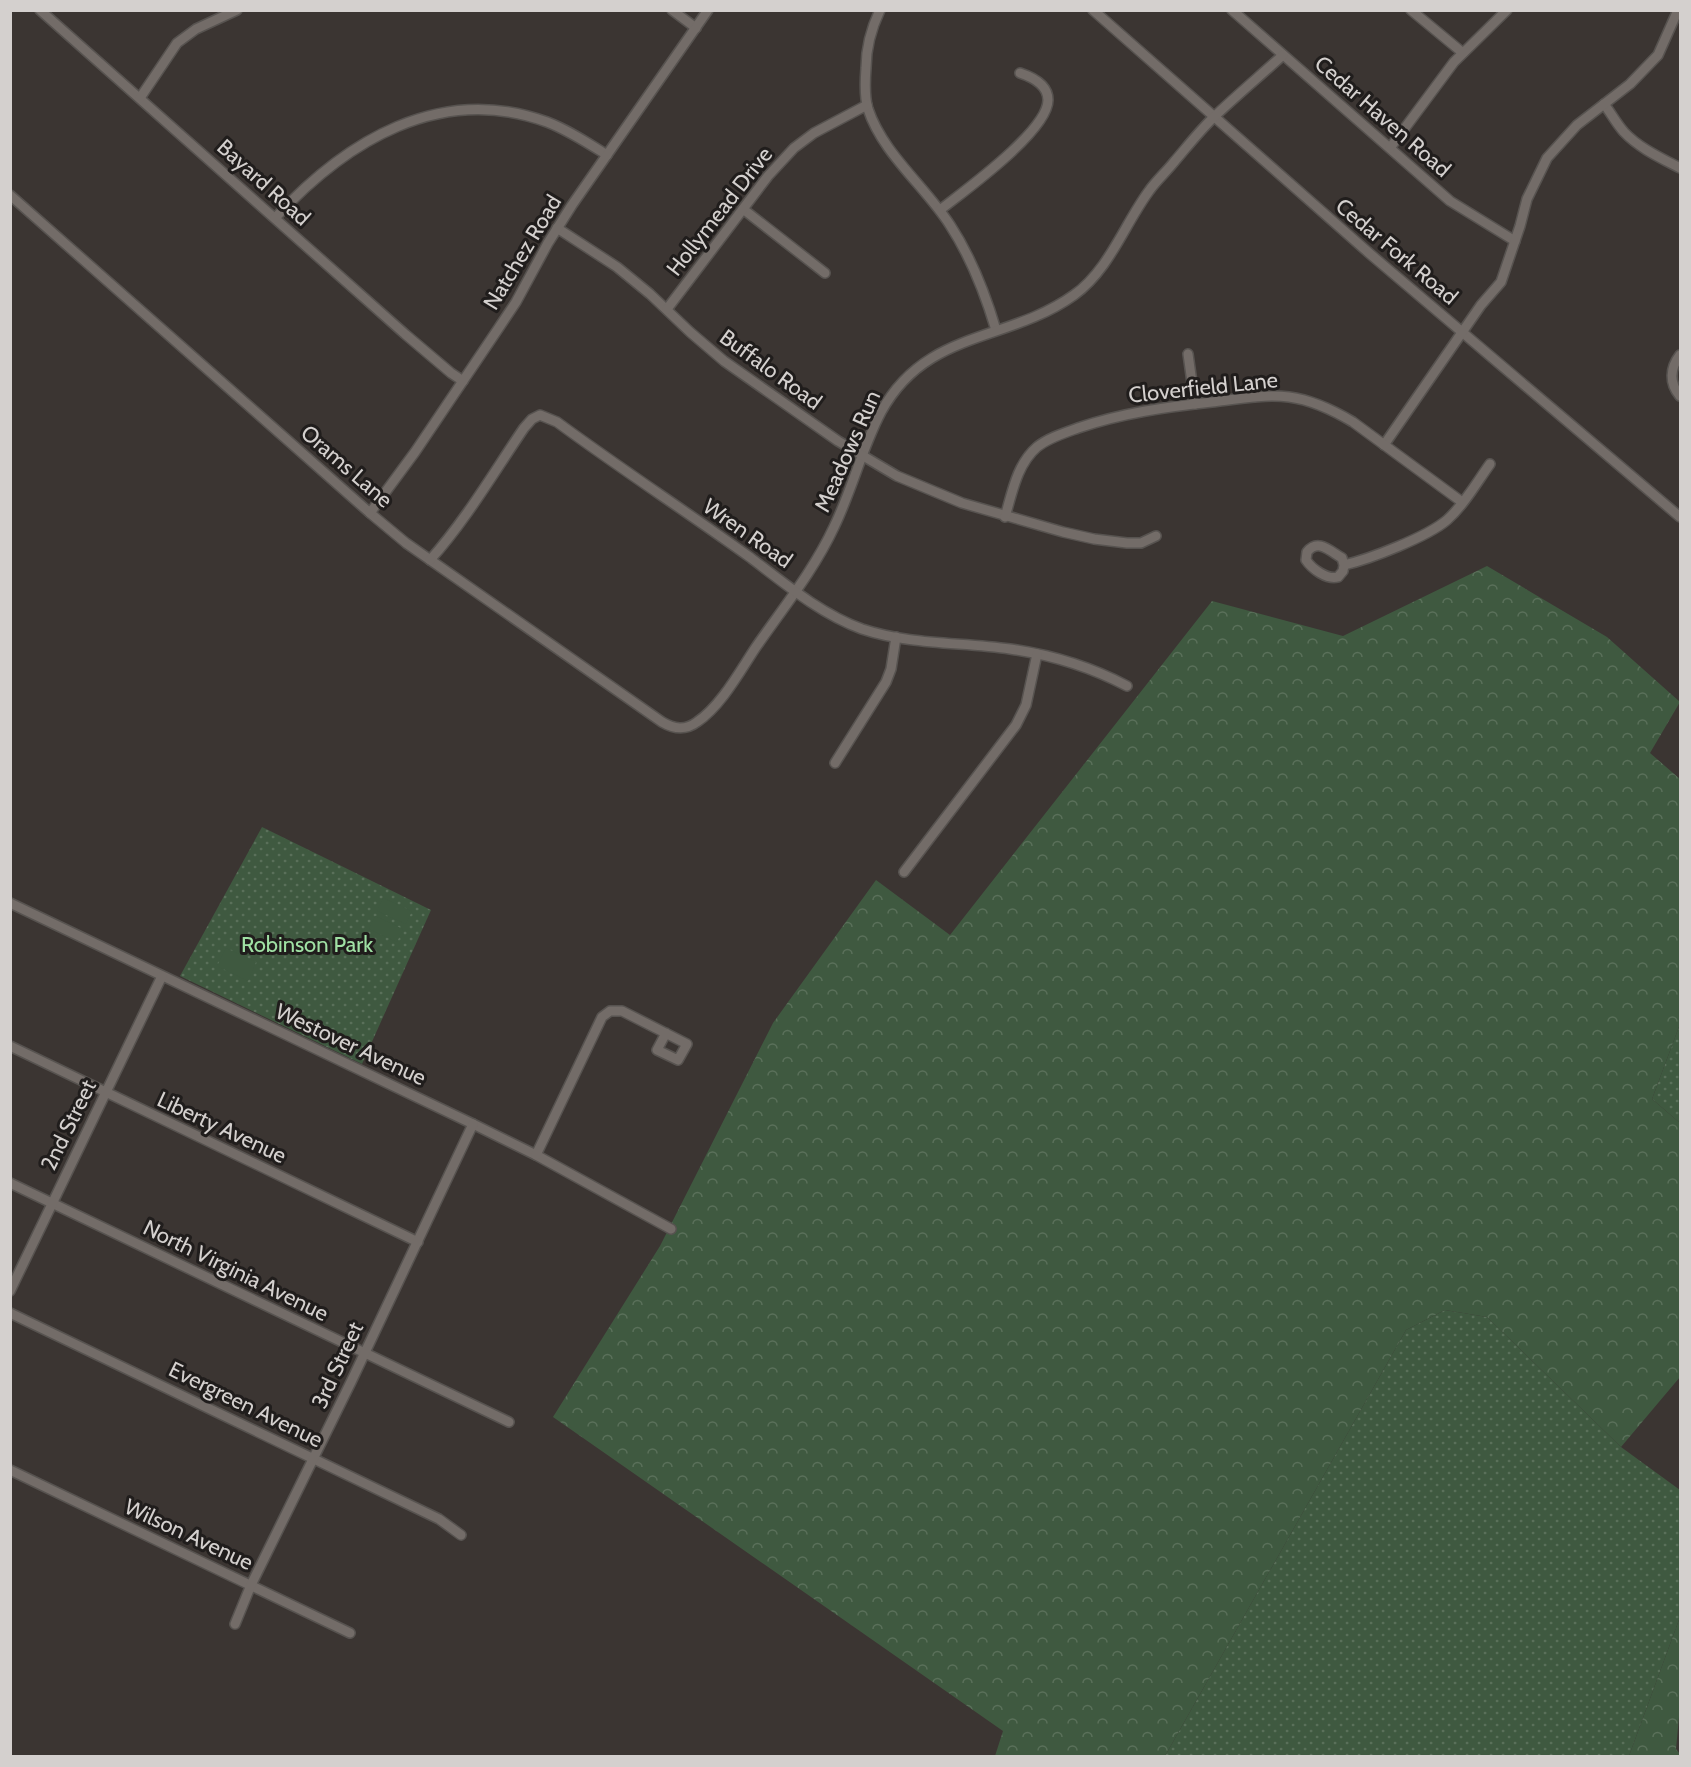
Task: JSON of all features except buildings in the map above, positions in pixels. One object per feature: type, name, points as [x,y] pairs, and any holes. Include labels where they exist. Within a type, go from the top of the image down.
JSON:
[{"type":"street","name":"Bayard Road","points":[[40,10],[396,326],[463,381]]},
{"type":"street","points":[[140,98],[171,50],[185,36],[208,22],[237,10]]},
{"type":"street","points":[[672,10],[696,28]]},
{"type":"street","name":"Natchez Road","points":[[370,513],[415,452],[516,302],[557,228],[708,10]]},
{"type":"street","points":[[880,10],[872,27],[866,51],[867,105],[886,144],[951,225],[972,264],[996,330]]},
{"type":"street","name":"Cedar Fork Road","points":[[1093,10],[1369,254],[1680,517]]},
{"type":"street","name":"Cedar Haven Road","points":[[1232,10],[1450,201],[1515,241]]},
{"type":"street","points":[[1411,10],[1463,53]]},
{"type":"street","points":[[1390,148],[1454,62],[1507,10]]},
{"type":"street","points":[[1384,445],[1481,305],[1501,282],[1527,199],[1547,158],[1577,125],[1630,84],[1658,55],[1678,10]]},
{"type":"street","name":"Meadows Run","points":[[685,728],[698,722],[725,693],[824,547],[836,525],[880,413],[896,390],[912,372],[946,349],[1037,316],[1074,295],[1092,278],[1111,253],[1128,222],[1150,190],[1213,117],[1283,55]]},
{"type":"street","points":[[940,210],[989,172],[1042,118],[1048,100],[1046,93],[1034,78],[1020,73]]},
{"type":"street","points":[[1604,104],[1631,139],[1680,168]]},
{"type":"street","name":"Hollymead Drive","points":[[667,309],[768,176],[794,148],[813,133],[867,105]]},
{"type":"street","points":[[275,218],[307,185],[357,147],[392,128],[440,113],[472,110],[496,111],[532,117],[567,131],[607,155]]},
{"type":"street","name":"Orams Lane","points":[[10,195],[370,513],[429,560],[662,722],[672,728],[685,728]]},
{"type":"street","points":[[742,209],[825,273]]},
{"type":"street","name":"Buffalo Road","points":[[557,228],[616,267],[724,360],[838,441],[897,476],[934,493],[1005,517],[1094,539],[1141,543],[1156,536]]},
{"type":"street","points":[[1188,354],[1195,404]]},
{"type":"street","points":[[1680,355],[1675,362],[1672,375],[1674,387],[1680,396]]},
{"type":"street","name":"Cloverfield Lane","points":[[1005,517],[1024,462],[1033,451],[1050,439],[1097,421],[1121,415],[1195,404],[1276,396],[1298,399],[1337,412],[1462,501]]},
{"type":"street","name":"Wren Road","points":[[429,560],[472,505],[524,428],[532,419],[540,415],[557,422],[837,618],[880,635],[1010,649],[1076,663],[1127,686]]},
{"type":"street","points":[[1344,565],[1362,560],[1431,531],[1448,518],[1490,464]]},
{"type":"street","points":[[835,763],[886,682],[893,660],[896,638]]},
{"type":"street","points":[[904,872],[1016,725],[1026,705],[1037,654]]},
{"type":"street","name":"Westover Avenue","points":[[10,903],[536,1155],[671,1229]]},
{"type":"street","name":"2nd Street","points":[[10,1291],[162,976]]},
{"type":"street","points":[[536,1155],[602,1017],[610,1011],[622,1011],[666,1033]]},
{"type":"street","name":"Liberty Avenue","points":[[10,1046],[418,1242]]},
{"type":"street","name":"3rd Street","points":[[235,1624],[251,1585],[473,1124]]},
{"type":"street","name":"North Virginia Avenue","points":[[10,1183],[509,1422]]},
{"type":"street","name":"Evergreen Avenue","points":[[10,1313],[439,1519],[461,1535]]},
{"type":"street","name":"Wilson Avenue","points":[[10,1470],[350,1634]]},
{"type":"green space","points":[[1487,566],[1607,637],[1680,702],[1650,753],[1680,779],[1680,1024],[1652,1099],[1680,1123],[1680,1377],[1621,1447],[1487,1317],[1445,1310],[1406,1330],[1165,1756],[995,1756],[1003,1731],[553,1417],[660,1246],[773,1023],[876,880],[950,935],[1212,601],[1343,636]]},
{"type":"green space","name":"Robinson Park","points":[[262,827],[431,910],[362,1064],[180,976]]},
{"type":"green space","points":[[383,898],[412,911],[406,924],[377,911]]},
{"type":"green space","points":[[375,916],[403,929],[397,942],[369,929]]},
{"type":"green space","points":[[226,948],[256,962],[248,981],[217,966]]},
{"type":"green space","points":[[1680,1024],[1680,1123],[1652,1099]]},
{"type":"green space","points":[[1445,1310],[1487,1317],[1621,1447],[1680,1490],[1680,1617],[1629,1756],[1165,1756],[1406,1330]]},
{"type":"green space","points":[[1680,1617],[1680,1706],[1676,1749],[1680,1756],[1629,1756]]}]
